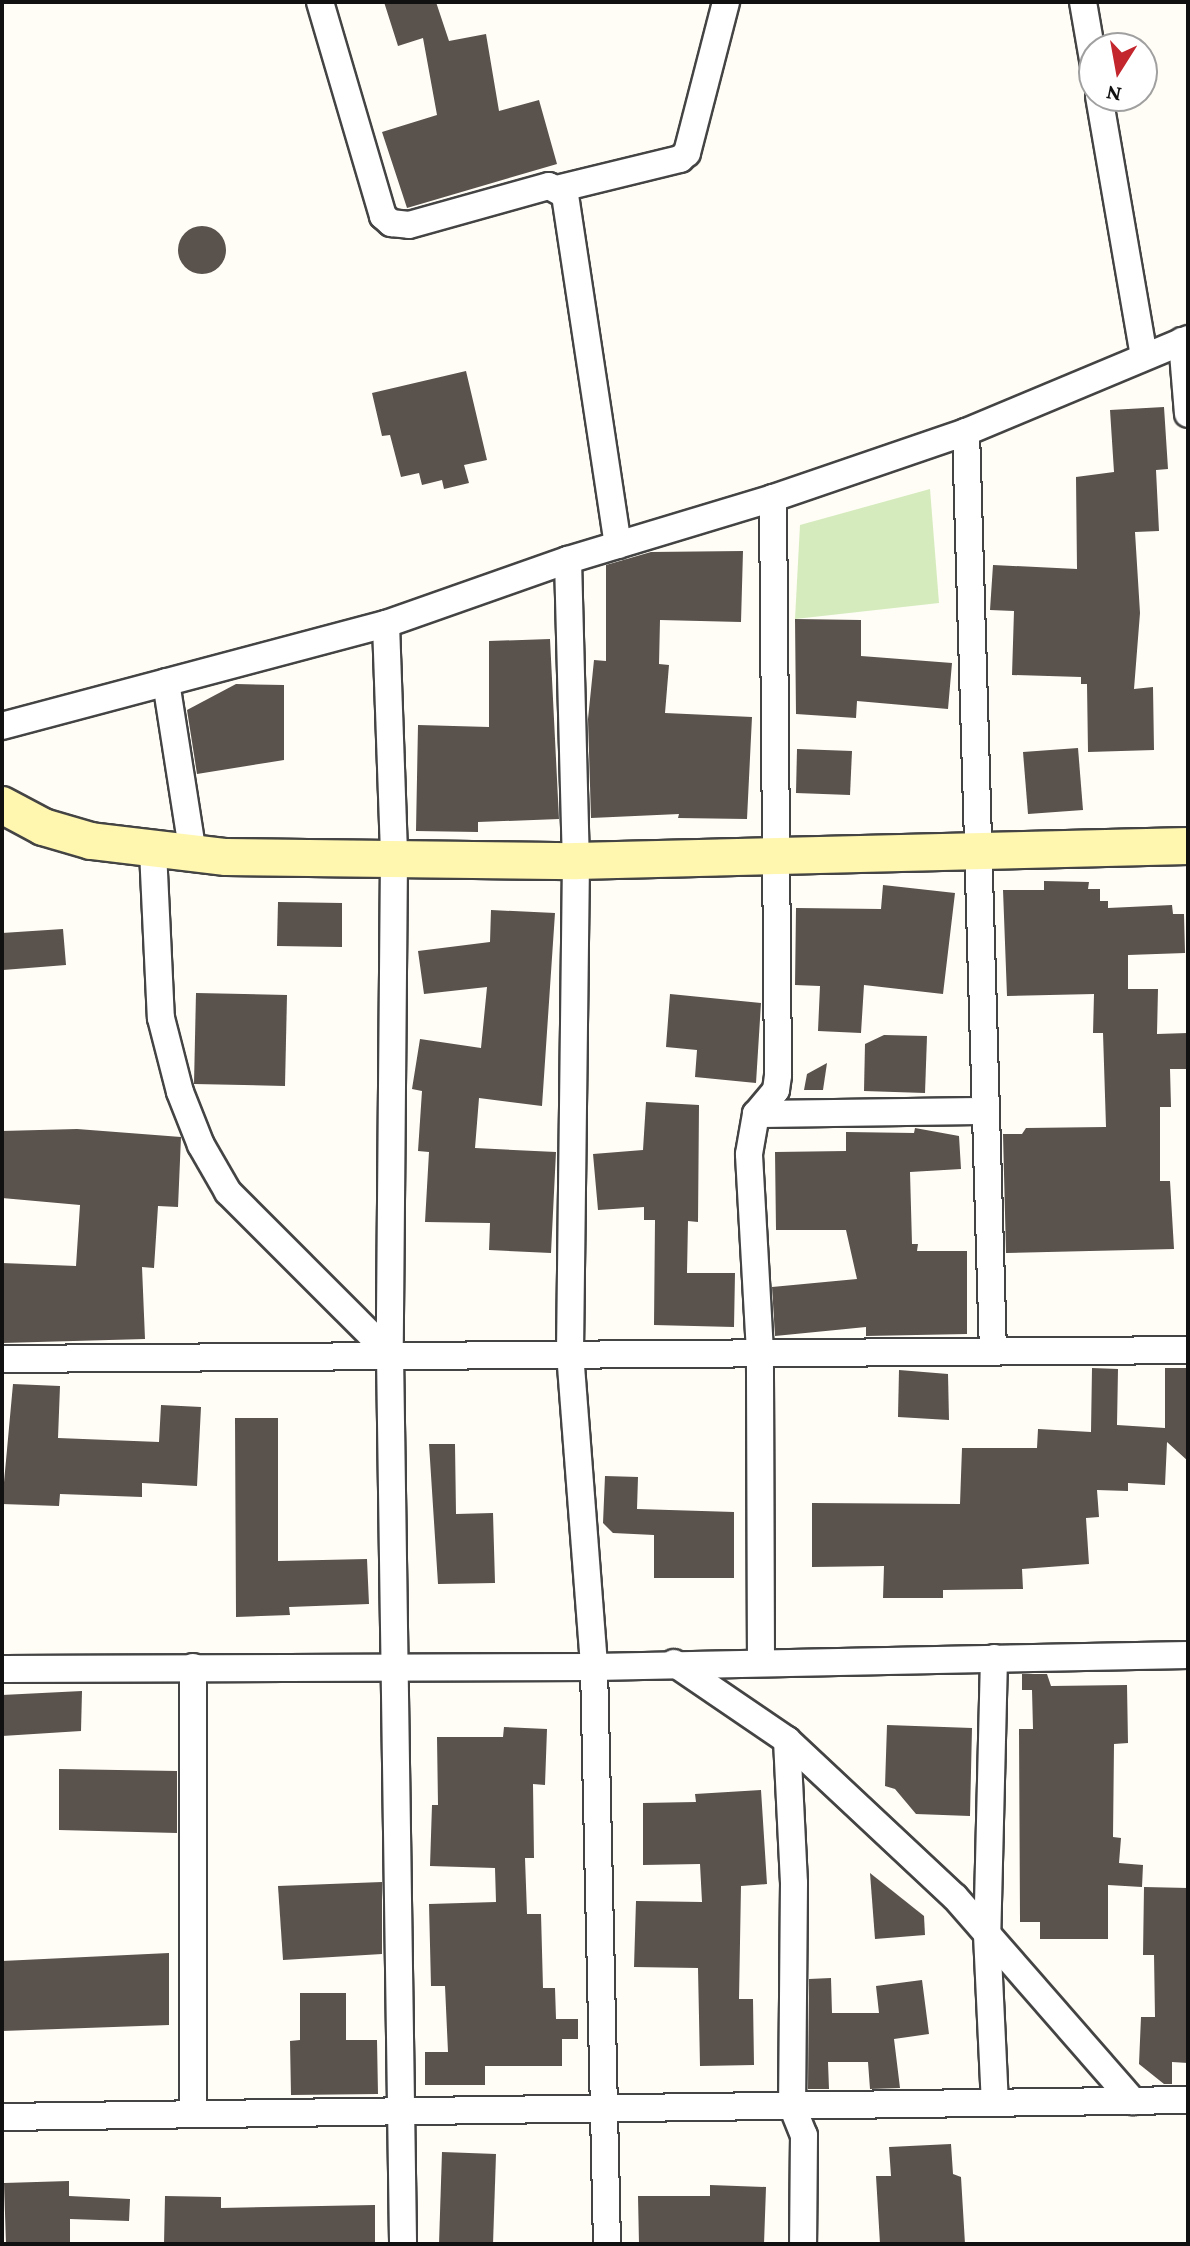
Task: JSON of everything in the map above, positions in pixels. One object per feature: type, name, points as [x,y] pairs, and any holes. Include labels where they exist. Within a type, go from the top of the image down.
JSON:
[{"type":"street","points":[[320,2],[383,216],[391,223],[409,225],[549,186],[565,195],[618,545]]},
{"type":"street","points":[[557,189],[680,159],[687,153],[726,2]]},
{"type":"street","points":[[1083,2],[1088,32]]},
{"type":"street","points":[[1102,112],[1144,356]]},
{"type":"street","points":[[2,726],[386,624],[568,560],[773,498],[966,432],[1185,340],[1188,414]]},
{"type":"street","points":[[966,432],[993,1351]]},
{"type":"street","points":[[761,1662],[760,1352],[749,1154],[756,1114],[776,1090],[778,1075],[773,498]]},
{"type":"street","points":[[568,560],[576,861],[570,1353],[594,1667],[607,2244]]},
{"type":"street","points":[[386,624],[394,858],[390,1354],[403,2244]]},
{"type":"street","points":[[166,682],[193,854]]},
{"type":"street","points":[[2,805],[43,827],[153,851],[193,854],[576,861],[1188,846]]},
{"type":"street","points":[[153,851],[161,1018],[201,1145],[228,1192],[390,1354]]},
{"type":"street","points":[[756,1114],[984,1111]]},
{"type":"street","points":[[2,1359],[1188,1350]]},
{"type":"street","points":[[2,1669],[594,1667],[1188,1655]]},
{"type":"street","points":[[994,1658],[987,1935],[995,2103]]},
{"type":"street","points":[[674,1663],[787,1740],[955,1897],[1133,2101]]},
{"type":"street","points":[[193,1667],[193,2114]]},
{"type":"street","points":[[787,1740],[794,1883],[792,2106],[804,2135],[803,2244]]},
{"type":"street","points":[[2,2117],[1188,2100]]},
{"type":"green space","points":[[930,489],[939,603],[795,619],[800,525]]},
{"type":"building","points":[[384,2],[436,2],[449,41],[486,34],[499,111],[539,100],[557,164],[407,208],[382,132],[437,115],[423,38],[398,46]]},
{"type":"building","points":[[202,226],[219,233],[226,250],[219,267],[202,274],[185,267],[178,250],[185,233]]},
{"type":"building","points":[[466,371],[487,460],[464,465],[469,483],[444,489],[442,480],[422,485],[419,473],[401,477],[390,435],[382,436],[372,393]]},
{"type":"building","points":[[1164,407],[1168,469],[1156,470],[1159,531],[1135,532],[1140,613],[1134,689],[1153,687],[1154,750],[1088,752],[1087,684],[1081,684],[1081,677],[1012,675],[1014,611],[990,610],[993,565],[1077,569],[1076,477],[1114,472],[1110,410]]},
{"type":"building","points":[[743,551],[741,622],[660,620],[659,664],[669,665],[665,713],[752,717],[747,819],[678,818],[679,814],[591,818],[588,719],[594,660],[606,661],[606,565],[651,552]]},
{"type":"building","points":[[795,619],[861,620],[861,656],[952,663],[948,709],[857,701],[856,718],[796,714]]},
{"type":"building","points":[[550,639],[559,819],[478,822],[478,832],[416,831],[418,725],[489,727],[489,641]]},
{"type":"building","points":[[236,684],[284,685],[284,760],[197,774],[187,710]]},
{"type":"building","points":[[1078,748],[1083,810],[1028,814],[1023,752]]},
{"type":"building","points":[[797,749],[852,751],[850,795],[796,793]]},
{"type":"building","points":[[1044,881],[1089,882],[1088,889],[1100,889],[1100,901],[1108,901],[1108,908],[1172,905],[1173,914],[1184,914],[1185,953],[1128,955],[1128,989],[1158,989],[1157,1034],[1188,1033],[1188,1069],[1170,1069],[1171,1107],[1160,1107],[1160,1181],[1170,1181],[1174,1249],[1006,1253],[1003,1134],[1022,1134],[1026,1128],[1106,1127],[1103,1033],[1093,1033],[1094,994],[1007,996],[1003,890],[1044,890]]},
{"type":"building","points":[[883,885],[955,893],[943,994],[864,985],[861,1033],[818,1031],[820,986],[795,985],[796,908],[881,909]]},
{"type":"building","points":[[278,902],[342,903],[342,947],[277,946]]},
{"type":"building","points":[[491,910],[555,913],[542,1106],[479,1098],[475,1148],[556,1152],[551,1253],[489,1250],[490,1223],[425,1222],[429,1152],[418,1151],[422,1091],[412,1089],[420,1039],[481,1048],[487,987],[424,994],[418,951],[490,942]]},
{"type":"building","points":[[63,929],[66,965],[3,970],[2,933]]},
{"type":"building","points":[[196,993],[287,995],[285,1086],[194,1084]]},
{"type":"building","points":[[670,994],[761,1003],[756,1083],[695,1077],[697,1050],[666,1047]]},
{"type":"building","points":[[884,1035],[927,1036],[925,1093],[864,1091],[865,1044]]},
{"type":"building","points":[[827,1063],[823,1090],[804,1090],[807,1074]]},
{"type":"building","points":[[646,1102],[699,1105],[698,1222],[688,1221],[687,1273],[735,1273],[734,1327],[654,1325],[655,1220],[644,1220],[644,1207],[598,1210],[593,1154],[643,1150]]},
{"type":"building","points":[[915,1128],[959,1136],[961,1169],[910,1172],[912,1244],[918,1244],[917,1251],[967,1251],[967,1334],[866,1336],[866,1327],[775,1336],[772,1287],[857,1279],[846,1230],[776,1230],[775,1152],[846,1151],[846,1132],[914,1133]]},
{"type":"building","points":[[77,1129],[181,1137],[178,1207],[158,1206],[154,1268],[142,1267],[145,1339],[2,1343],[2,1263],[76,1266],[80,1205],[2,1198],[2,1131]]},
{"type":"building","points":[[1092,1368],[1118,1369],[1117,1425],[1165,1428],[1165,1368],[1188,1368],[1188,1461],[1167,1442],[1165,1485],[1128,1483],[1128,1491],[1097,1490],[1099,1517],[1086,1518],[1089,1564],[1022,1569],[1023,1589],[943,1590],[943,1598],[883,1598],[884,1566],[812,1567],[812,1503],[960,1504],[962,1448],[1037,1448],[1038,1429],[1091,1432]]},
{"type":"building","points":[[899,1370],[948,1374],[949,1420],[898,1417]]},
{"type":"building","points":[[13,1384],[60,1386],[58,1438],[159,1442],[161,1405],[201,1407],[197,1486],[142,1483],[142,1497],[60,1494],[59,1506],[2,1504]]},
{"type":"building","points":[[235,1418],[278,1418],[278,1561],[367,1559],[369,1604],[289,1607],[290,1615],[236,1617]]},
{"type":"building","points":[[429,1444],[455,1444],[456,1514],[493,1513],[495,1583],[438,1584]]},
{"type":"building","points":[[605,1476],[638,1477],[637,1509],[734,1512],[734,1578],[654,1578],[654,1535],[613,1533],[603,1523]]},
{"type":"building","points":[[1022,1674],[1047,1674],[1051,1686],[1127,1685],[1128,1743],[1114,1744],[1113,1837],[1121,1838],[1119,1863],[1143,1865],[1142,1887],[1108,1885],[1108,1939],[1040,1939],[1040,1922],[1020,1922],[1019,1729],[1033,1729],[1032,1690],[1022,1690]]},
{"type":"building","points":[[82,1691],[81,1731],[2,1736],[2,1695]]},
{"type":"building","points":[[887,1725],[972,1728],[970,1816],[916,1814],[895,1789],[885,1786]]},
{"type":"building","points":[[504,1727],[547,1729],[545,1785],[533,1784],[534,1858],[525,1858],[527,1914],[541,1914],[543,1988],[555,1988],[556,2019],[578,2019],[578,2039],[562,2039],[562,2066],[485,2066],[485,2085],[425,2085],[425,2052],[448,2052],[445,1986],[431,1986],[429,1904],[496,1902],[495,1868],[430,1866],[432,1805],[438,1805],[437,1737],[503,1737]]},
{"type":"building","points":[[59,1769],[177,1771],[177,1833],[59,1830]]},
{"type":"building","points":[[761,1790],[767,1884],[741,1886],[739,1999],[753,1999],[754,2065],[700,2066],[698,1968],[634,1967],[636,1901],[702,1902],[700,1864],[643,1865],[643,1803],[696,1802],[695,1794]]},
{"type":"building","points":[[870,1873],[924,1916],[925,1935],[875,1939]]},
{"type":"building","points":[[382,1882],[382,1954],[283,1960],[278,1886]]},
{"type":"building","points":[[1144,1887],[1188,1888],[1188,2063],[1172,2062],[1172,2084],[1164,2084],[1139,2064],[1141,2017],[1155,2017],[1154,1955],[1143,1955]]},
{"type":"building","points":[[169,1953],[169,2025],[2,2031],[2,1961]]},
{"type":"building","points":[[831,1978],[832,2013],[879,2013],[876,1986],[922,1980],[929,2034],[894,2039],[900,2088],[870,2089],[868,2062],[828,2062],[829,2089],[808,2089],[809,1979]]},
{"type":"building","points":[[300,1993],[346,1993],[346,2040],[377,2040],[378,2094],[291,2095],[290,2041],[300,2040]]},
{"type":"building","points":[[951,2144],[953,2174],[961,2177],[965,2244],[880,2244],[876,2176],[891,2176],[889,2147]]},
{"type":"building","points":[[442,2152],[496,2154],[493,2244],[439,2244]]},
{"type":"building","points":[[69,2181],[69,2196],[130,2199],[129,2221],[70,2219],[70,2244],[6,2244],[4,2183]]},
{"type":"building","points":[[710,2185],[766,2187],[764,2244],[639,2244],[638,2196],[710,2196]]},
{"type":"building","points":[[165,2196],[221,2197],[221,2208],[375,2205],[375,2244],[164,2244]]}]
